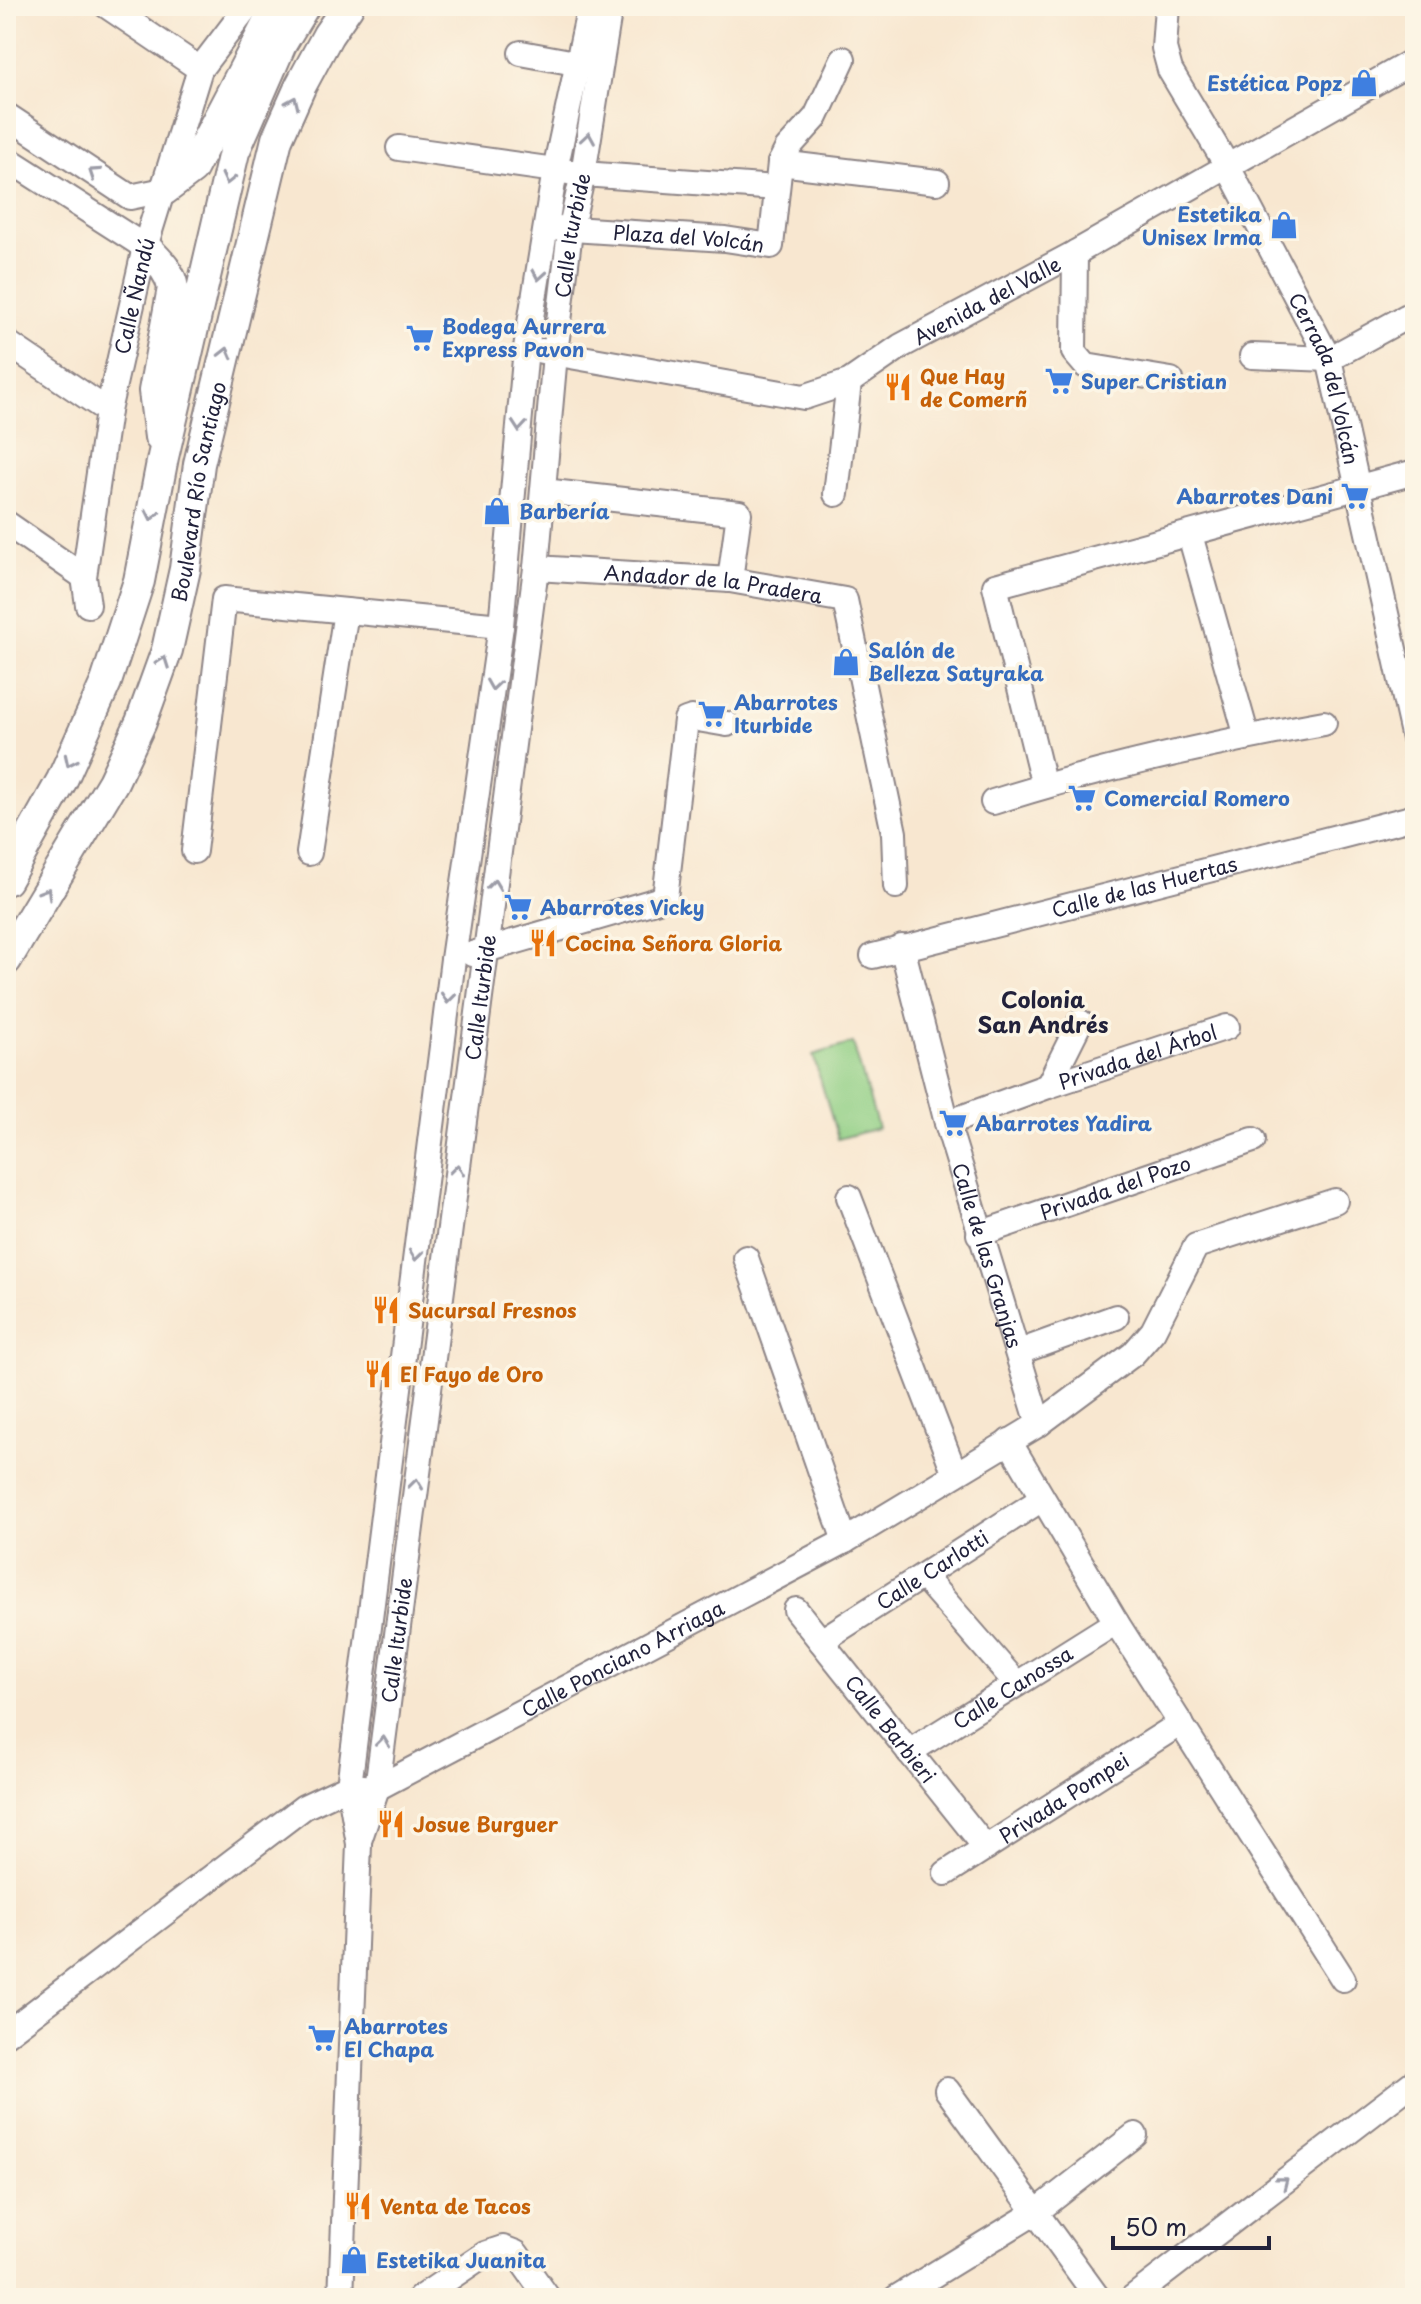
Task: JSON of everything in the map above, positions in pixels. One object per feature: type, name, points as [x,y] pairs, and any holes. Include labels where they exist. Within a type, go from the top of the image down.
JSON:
[{"type":"main road","points":[[164,190],[192,169],[277,6]]},
{"type":"main road","name":"Boulevard Río Santiago","points":[[6,880],[62,780],[106,682],[139,581],[163,457],[234,152],[281,44],[304,6]]},
{"type":"main road","name":"Boulevard Río Santiago","points":[[6,960],[113,782],[141,722],[167,650],[185,569],[199,464],[277,139],[301,85],[348,6]]},
{"type":"main road","points":[[145,247],[171,277],[173,288],[154,391],[163,457],[199,464]]},
{"type":"street","points":[[107,6],[200,69]]},
{"type":"street","name":"Calle Ñandú","points":[[88,605],[84,577],[108,411],[145,247],[200,69],[248,6]]},
{"type":"street","name":"Calle Iturbide","points":[[341,2298],[359,1844],[349,1786],[453,959],[501,626],[526,348],[559,229],[583,174],[590,6]]},
{"type":"street","name":"Calle Iturbide","points":[[359,1844],[377,1788],[536,568],[555,354],[559,229],[555,170],[610,6]]},
{"type":"street","name":"Cerrada del Volcán","points":[[1167,6],[1166,60],[1228,167],[1329,359],[1415,743]]},
{"type":"street","points":[[521,53],[588,65]]},
{"type":"street","points":[[399,148],[583,174],[776,188],[780,163],[787,149],[816,117],[843,59]]},
{"type":"street","name":"Avenida del Valle","points":[[526,348],[804,397],[849,382],[901,346],[1075,253],[1415,60]]},
{"type":"street","points":[[6,115],[130,197],[164,190]]},
{"type":"street","points":[[6,158],[145,247]]},
{"type":"street","points":[[780,163],[937,182]]},
{"type":"street","name":"Plaza del Volcán","points":[[559,229],[725,239],[771,246],[776,188]]},
{"type":"street","points":[[1075,253],[1074,352],[1079,360],[1086,366],[1171,380]]},
{"type":"street","points":[[1252,356],[1329,359],[1415,312]]},
{"type":"street","points":[[6,342],[108,411]]},
{"type":"street","points":[[836,494],[849,382]]},
{"type":"street","points":[[1044,786],[995,586],[1415,472]]},
{"type":"street","points":[[543,491],[739,513],[730,580]]},
{"type":"street","points":[[6,523],[84,577]]},
{"type":"street","points":[[1190,535],[1247,737]]},
{"type":"street","name":"Andador de la Pradera","points":[[536,568],[730,580],[845,600],[894,833],[896,886]]},
{"type":"street","points":[[194,851],[224,599],[501,626]]},
{"type":"street","points":[[309,853],[346,611]]},
{"type":"street","points":[[453,959],[665,898],[686,720],[692,718],[727,724]]},
{"type":"street","points":[[993,802],[1044,786],[1247,737],[1324,723]]},
{"type":"street","name":"Calle de las Huertas","points":[[873,956],[1415,817]]},
{"type":"street","name":"Calle de las Granjas","points":[[902,947],[947,1123],[1039,1424]]},
{"type":"street","name":"Privada del Árbol","points":[[1048,1086],[1080,1022]]},
{"type":"street","name":"Privada del Árbol","points":[[947,1123],[1227,1027]]},
{"type":"street","name":"Privada del Pozo","points":[[979,1234],[1253,1140]]},
{"type":"street","points":[[849,1197],[955,1474]]},
{"type":"street","name":"Calle Ponciano Arriaga","points":[[377,1788],[845,1541],[1039,1424],[1133,1354],[1153,1331],[1191,1251],[1202,1242],[1335,1201]]},
{"type":"street","points":[[746,1258],[845,1541]]},
{"type":"street","points":[[1019,1352],[1116,1317]]},
{"type":"street","points":[[1002,1445],[1035,1504],[1116,1622],[1343,1979]]},
{"type":"street","name":"Calle Carlotti","points":[[821,1641],[1035,1504]]},
{"type":"street","points":[[923,1576],[1017,1684]]},
{"type":"street","name":"Calle Barbieri","points":[[796,1610],[986,1848]]},
{"type":"street","name":"Calle Canossa","points":[[909,1752],[1116,1622]]},
{"type":"street","name":"Privada Pompei","points":[[946,1873],[1181,1723]]},
{"type":"street","points":[[6,2034],[304,1807],[349,1786],[377,1788]]},
{"type":"street","points":[[1132,2298],[1415,2081]]},
{"type":"street","points":[[947,2090],[1098,2298]]},
{"type":"street","points":[[896,2298],[1036,2212],[1135,2135]]},
{"type":"street","points":[[420,2298],[485,2254],[503,2248],[516,2253],[548,2298]]},
{"type":"green space","points":[[853,1043],[878,1128],[838,1139],[813,1055]]},
{"type":"place","name":"Estética Popz","points":[[1364,83]]},
{"type":"place","name":"Estetika Unisex Irma","points":[[1284,225]]},
{"type":"place","name":"Bodega Aurrera Express Pavon","points":[[420,338]]},
{"type":"place","name":"Super Cristian","points":[[1059,381]]},
{"type":"place","name":"Que Hay de Comerñ","points":[[898,387]]},
{"type":"place","name":"Abarrotes Dani","points":[[1355,496]]},
{"type":"place","name":"Barbería","points":[[497,511]]},
{"type":"place","name":"Salón de Belleza Satyraka","points":[[846,662]]},
{"type":"place","name":"Abarrotes Iturbide","points":[[712,714]]},
{"type":"place","name":"Comercial Romero","points":[[1082,798]]},
{"type":"place","name":"Abarrotes Vicky","points":[[518,907]]},
{"type":"place","name":"Cocina Señora Gloria","points":[[543,943]]},
{"type":"place","name":"Abarrotes Yadira","points":[[953,1123]]},
{"type":"place","name":"Sucursal Fresnos","points":[[386,1310]]},
{"type":"place","name":"El Fayo de Oro","points":[[378,1374]]},
{"type":"place","name":"Josue Burguer","points":[[391,1824]]},
{"type":"place","name":"Abarrotes El Chapa","points":[[322,2038]]},
{"type":"place","name":"Venta de Tacos","points":[[358,2206]]},
{"type":"place","name":"Estetika Juanita","points":[[354,2260]]},
{"type":"district","name":"Colonia San Andrés","points":[[1043,1010]]}]
